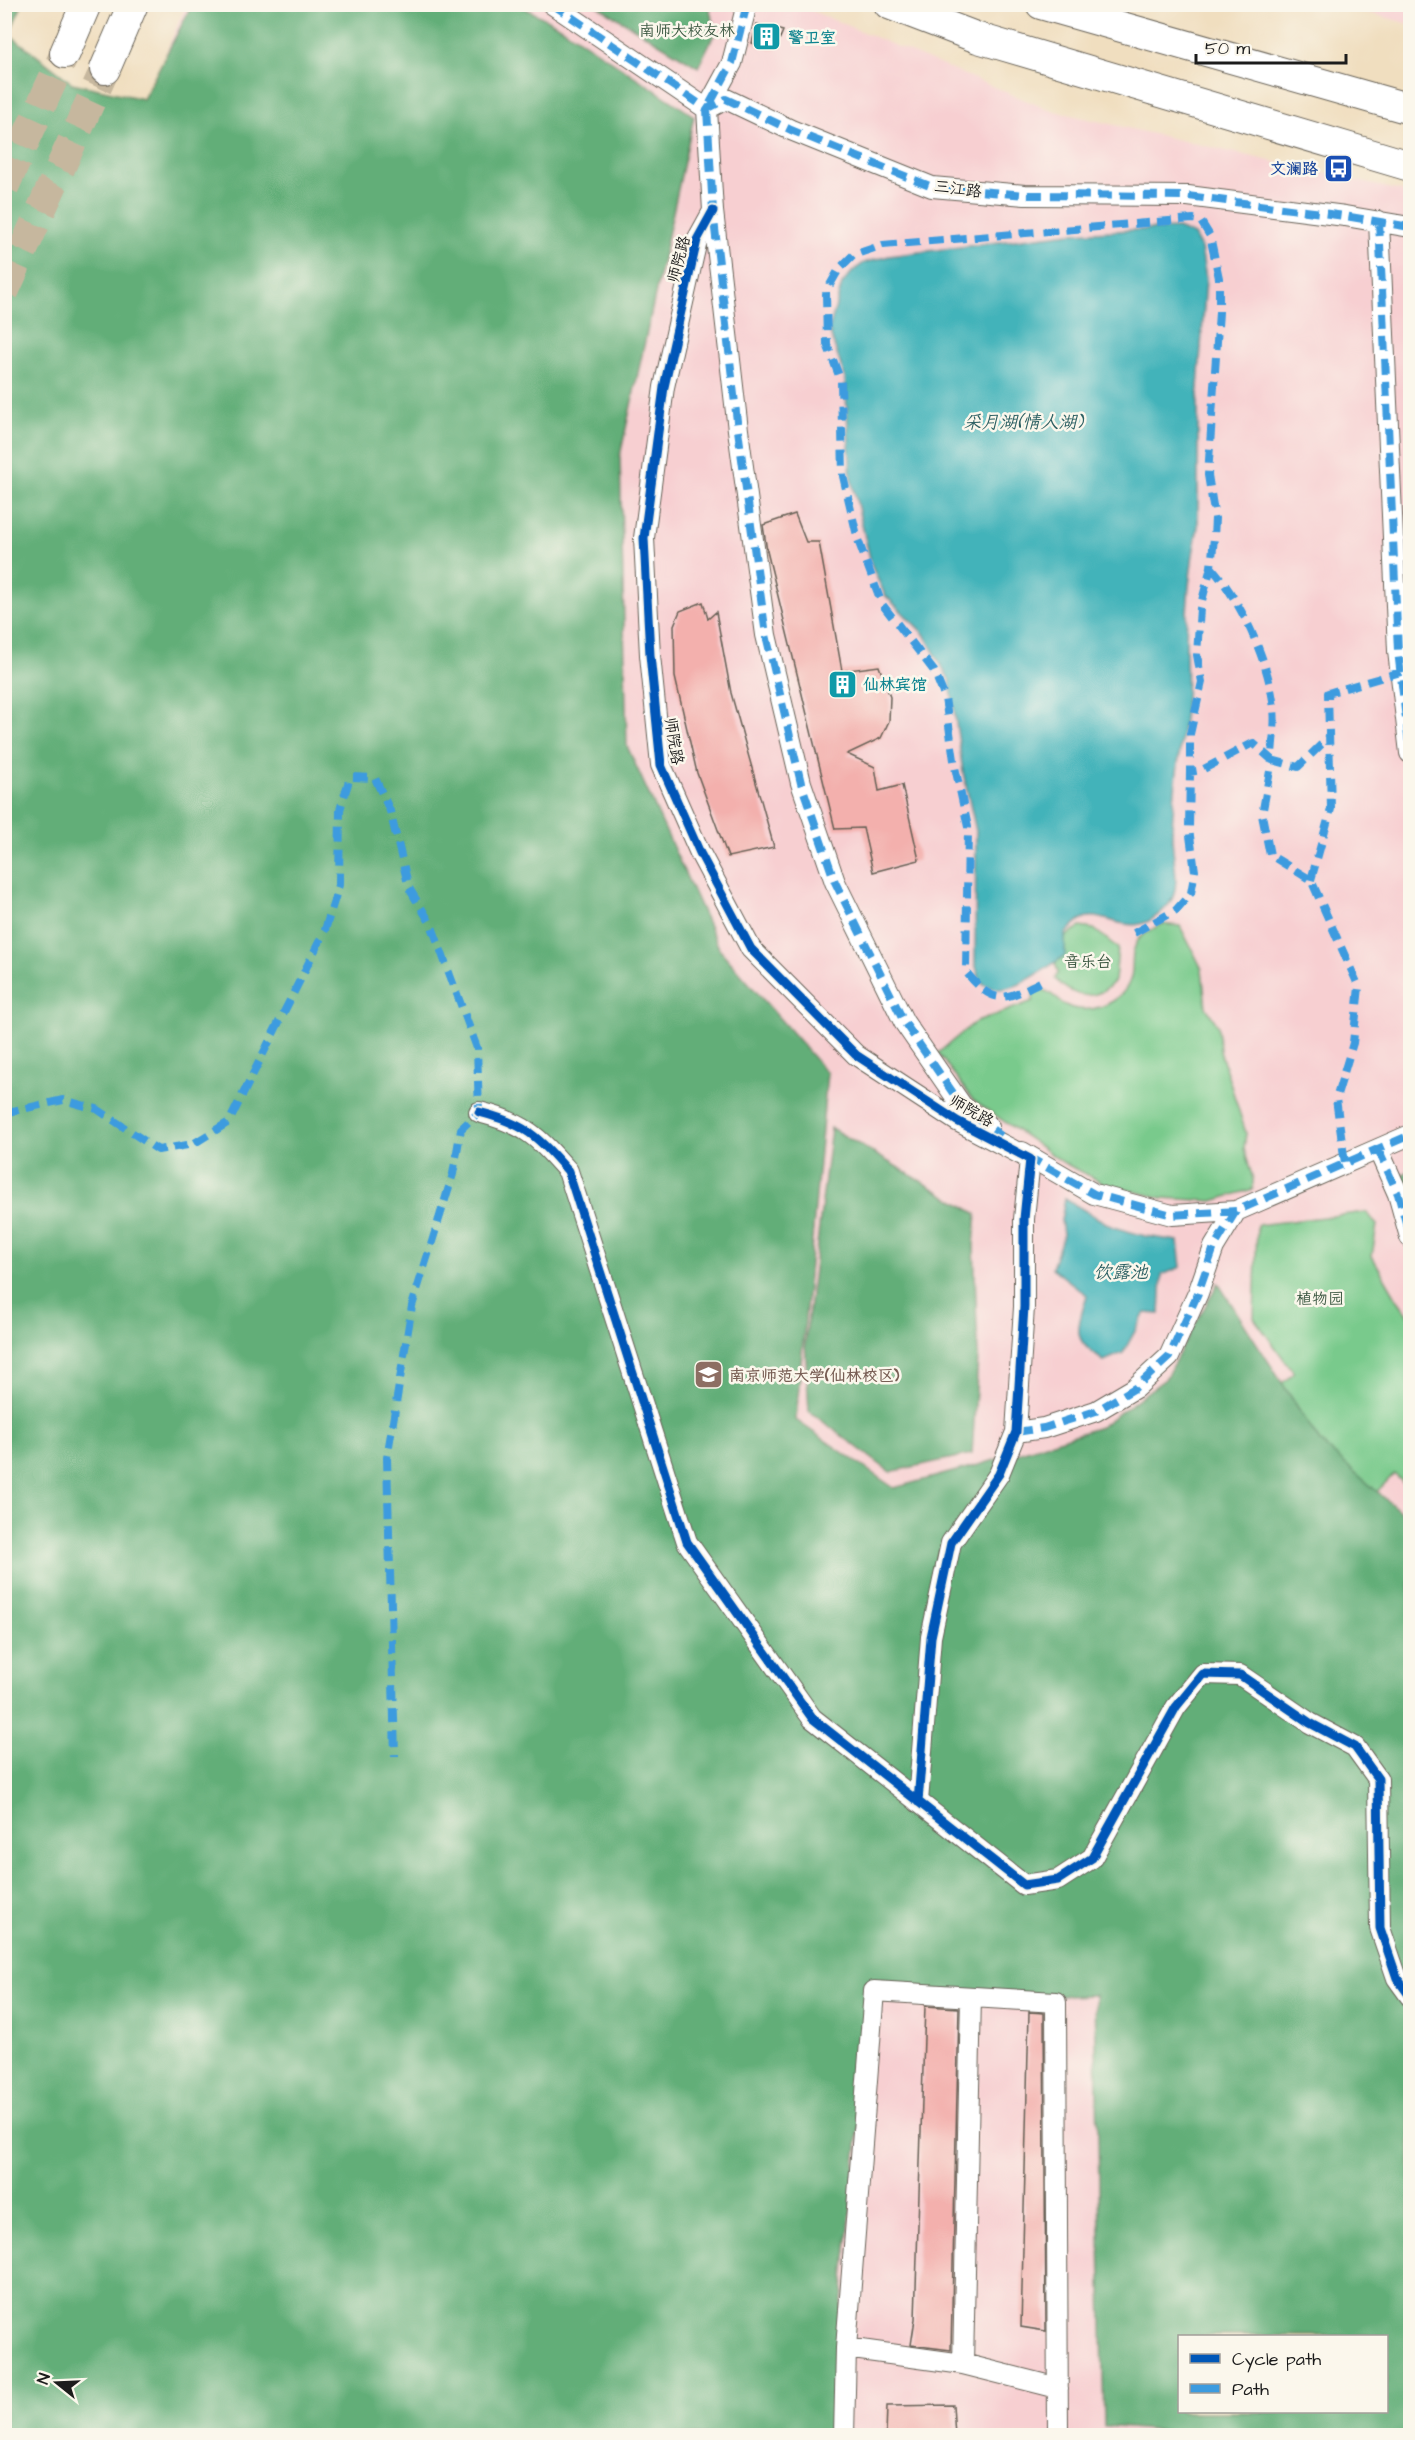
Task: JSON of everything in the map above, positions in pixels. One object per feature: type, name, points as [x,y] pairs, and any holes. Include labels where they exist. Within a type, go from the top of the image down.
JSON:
[{"type":"main road","points":[[65,52],[86,4]]},
{"type":"main road","points":[[105,69],[133,4]]},
{"type":"main road","points":[[889,4],[978,38],[1410,166]]},
{"type":"main road","points":[[1041,4],[1410,109]]},
{"type":"street","points":[[552,4],[707,109],[732,63],[747,4]]},
{"type":"street","name":"三江路","points":[[707,109],[726,99],[791,130],[932,187],[1025,195],[1188,196],[1379,221],[1410,228]]},
{"type":"street","name":"师院路","points":[[707,109],[713,211],[738,430],[766,635],[801,783],[835,882],[904,1022],[962,1106],[1030,1159]]},
{"type":"street","name":"师院路","points":[[713,211],[697,240],[664,387],[644,538],[650,655],[661,765],[700,853],[751,949],[856,1055],[957,1121],[1094,1194],[1172,1215],[1236,1211],[1410,1135]]},
{"type":"street","points":[[1379,221],[1398,651],[1410,753]]},
{"type":"street","points":[[479,1112],[503,1118],[537,1136],[568,1171],[687,1542],[812,1718],[1024,1885],[1058,1880],[1092,1858],[1176,1707],[1203,1674],[1240,1675],[1310,1723],[1354,1747],[1378,1779],[1380,1928],[1397,1978],[1410,1996]]},
{"type":"street","points":[[1378,1149],[1398,1194],[1410,1237]]},
{"type":"street","points":[[918,1802],[931,1637],[951,1543],[999,1474],[1016,1432],[1024,1307],[1024,1219],[1030,1159]]},
{"type":"street","points":[[1016,1432],[1044,1428],[1096,1411],[1135,1388],[1169,1357],[1198,1293],[1214,1247],[1236,1211]]},
{"type":"street","points":[[843,2436],[846,2348],[874,1991],[1056,2002],[1058,2436]]},
{"type":"street","points":[[963,2364],[971,1997]]},
{"type":"street","points":[[846,2348],[963,2364],[1058,2388]]},
{"type":"shaded area","name":"南京师范大学(仙林校区)","points":[[186,5],[798,5],[1049,110],[1410,193],[1410,2435],[5,2436],[5,414],[110,185]]},
{"type":"shaded area","points":[[1339,5],[1410,5],[1410,24]]},
{"type":"green space","name":"南京师范大学(仙林校区)","points":[[5,5],[22,5],[9,34],[72,83],[143,99],[192,5],[519,5],[559,26],[694,116],[620,456],[627,746],[720,950],[827,1073],[796,1420],[894,1488],[982,1464],[1100,1427],[1165,1379],[1218,1283],[1320,1442],[1410,1520],[1410,2435],[1226,2436],[1104,2426],[1095,1995],[871,2002],[829,2435],[5,2436],[4,446],[9,432],[4,427]]},
{"type":"green space","name":"南师大校友林","points":[[596,5],[709,5],[715,33],[698,67]]},
{"type":"green space","points":[[1162,924],[1180,926],[1202,969],[1206,1007],[1218,1026],[1220,1051],[1246,1133],[1244,1149],[1253,1179],[1253,1189],[1213,1201],[1162,1198],[1107,1185],[1064,1163],[973,1100],[938,1053],[974,1023],[1033,1001],[1033,988],[1047,991],[1071,1008],[1096,1008],[1113,1001],[1126,988],[1130,980],[1136,943]]},
{"type":"green space","name":"音乐台","points":[[1080,927],[1094,929],[1118,948],[1115,981],[1108,988],[1093,995],[1077,994],[1062,986],[1055,979],[1058,972],[1056,951],[1068,935]]},
{"type":"green space","points":[[831,1128],[977,1214],[974,1245],[978,1357],[972,1454],[890,1472],[809,1411],[805,1343]]},
{"type":"green space","points":[[1410,1170],[1410,1218],[1390,1184]]},
{"type":"green space","name":"植物园","points":[[1366,1212],[1377,1225],[1372,1256],[1410,1317],[1410,1489],[1394,1474],[1367,1502],[1262,1400],[1294,1373],[1254,1318],[1257,1225]]},
{"type":"water","name":"采月湖(情人湖)","points":[[1178,228],[1194,235],[1201,248],[1206,279],[1198,388],[1198,526],[1189,587],[1186,633],[1186,703],[1175,787],[1172,841],[1176,879],[1173,897],[1156,917],[1143,923],[1132,925],[1101,918],[1082,919],[1065,934],[1065,956],[1035,976],[1012,987],[1001,989],[990,987],[980,981],[975,963],[976,831],[963,772],[950,681],[924,634],[885,595],[872,567],[851,478],[845,378],[829,330],[842,284],[853,271],[864,263],[889,256],[1070,233]]},
{"type":"water","name":"饮露池","points":[[1065,1199],[1113,1227],[1145,1236],[1178,1241],[1181,1267],[1162,1275],[1160,1314],[1145,1313],[1123,1353],[1104,1361],[1086,1346],[1079,1333],[1087,1295],[1052,1268],[1063,1235],[1061,1220]]},
{"type":"building","name":"警卫室","points":[[757,24],[783,31],[775,50],[752,43]]},
{"type":"building","name":"仙林宾馆","points":[[795,514],[806,542],[819,542],[842,671],[879,666],[890,697],[889,721],[881,738],[847,754],[875,767],[879,791],[902,785],[919,860],[873,872],[863,828],[835,829],[767,551],[763,525]]},
{"type":"building","points":[[703,602],[708,619],[716,612],[731,693],[774,847],[728,857],[697,773],[675,677],[674,625],[680,611]]},
{"type":"building","points":[[925,2006],[959,2008],[951,2350],[911,2345],[915,2319]]},
{"type":"building","points":[[1029,2012],[1044,2013],[1046,2331],[1021,2327]]},
{"type":"building","points":[[953,2405],[955,2436],[886,2436],[887,2406]]},
{"type":"tunnel","points":[[4,187],[65,53]]},
{"type":"tunnel","points":[[4,292],[105,69]]},
{"type":"marked path","points":[[552,4],[707,109],[726,99],[791,130],[932,187],[1025,195],[1188,196],[1345,216],[1410,227]]},
{"type":"marked path","points":[[747,4],[732,63],[707,109],[713,211],[738,430],[766,635],[801,783],[835,882],[904,1022],[962,1106],[1001,1136]]},
{"type":"marked path","points":[[1040,982],[1017,993],[1000,997],[984,991],[966,972],[968,827],[955,767],[945,698],[934,671],[882,604],[858,540],[843,476],[841,381],[827,344],[826,292],[839,269],[853,255],[883,245],[1200,220],[1210,236],[1219,278],[1219,312],[1208,475],[1215,518],[1214,538],[1211,567],[1200,608],[1197,655],[1202,682],[1190,734],[1190,772]]},
{"type":"marked path","points":[[1379,221],[1398,651],[1410,753]]},
{"type":"marked path","points":[[1211,567],[1243,615],[1267,672],[1274,715],[1272,760],[1298,767],[1329,737]]},
{"type":"marked path","points":[[1311,880],[1331,809],[1328,693],[1401,672]]},
{"type":"marked path","points":[[1134,933],[1176,910],[1191,893],[1195,871],[1189,829],[1190,772],[1202,770],[1253,743],[1272,760],[1262,815],[1270,855],[1311,880],[1359,987],[1353,1043],[1336,1099],[1345,1163]]},
{"type":"marked path","points":[[4,1113],[63,1100],[97,1109],[158,1150],[193,1144],[229,1122],[325,930],[339,885],[340,810],[350,777],[375,778],[390,811],[409,888],[431,924],[477,1048],[479,1112],[461,1129],[453,1174],[412,1306],[387,1458],[395,1756]]},
{"type":"marked path","points":[[1027,1156],[1094,1194],[1172,1215],[1236,1211],[1410,1135]]},
{"type":"marked path","points":[[1378,1149],[1398,1194],[1410,1237]]},
{"type":"marked path","points":[[1016,1432],[1044,1428],[1096,1411],[1135,1388],[1169,1357],[1198,1293],[1214,1247],[1236,1211]]},
{"type":"cycle path","points":[[713,211],[697,240],[664,387],[644,538],[650,655],[661,765],[700,853],[751,949],[856,1055],[957,1121],[1030,1159],[1024,1219],[1024,1307],[1016,1432],[999,1474],[951,1543],[931,1637],[918,1802]]},
{"type":"cycle path","points":[[479,1112],[520,1127],[539,1140],[568,1171],[687,1542],[812,1718],[1024,1885],[1058,1880],[1092,1858],[1176,1707],[1203,1674],[1240,1675],[1310,1723],[1355,1747],[1378,1779],[1380,1928],[1397,1978],[1410,1996]]},
{"type":"place","name":"警卫室","points":[[767,37]]},
{"type":"place","name":"文澜路","points":[[1339,168]]},
{"type":"place","name":"仙林宾馆","points":[[842,684]]},
{"type":"place","name":"南京师范大学(仙林校区)","points":[[708,1375]]}]
